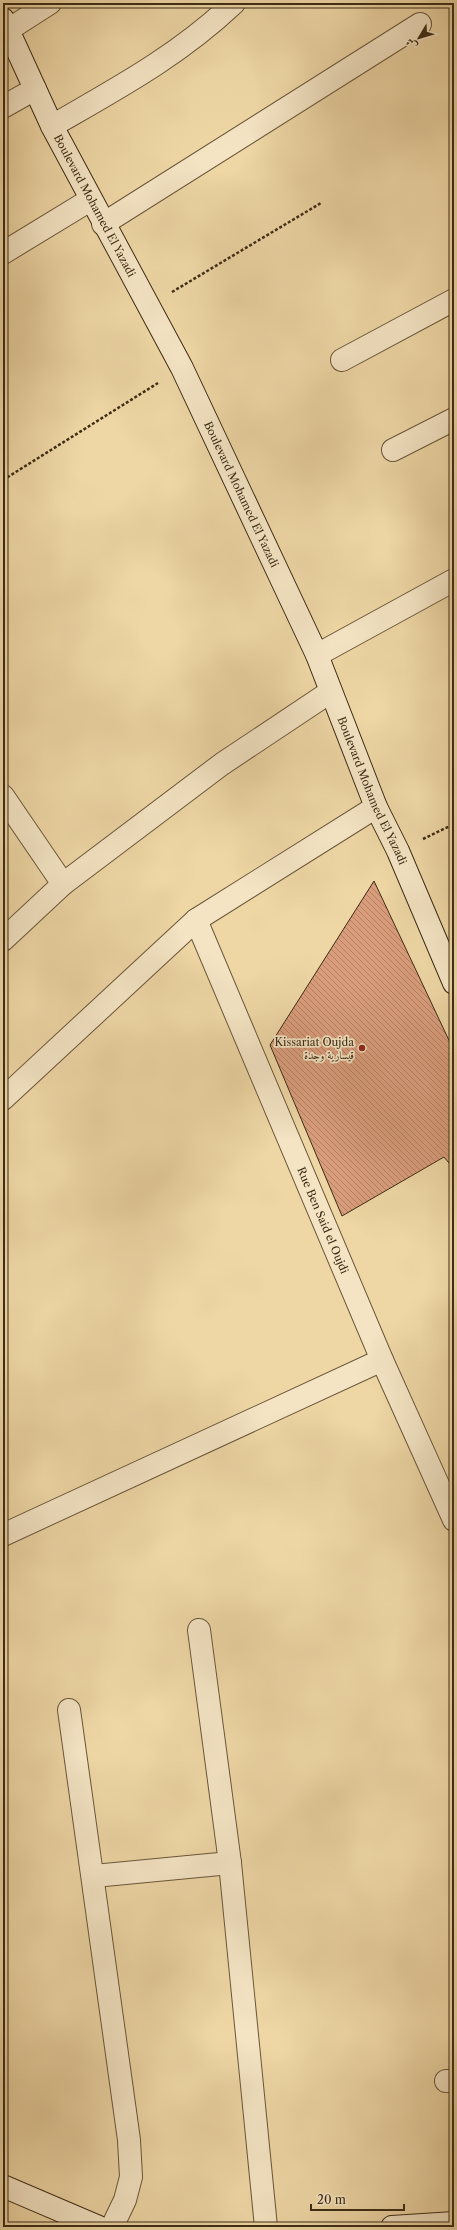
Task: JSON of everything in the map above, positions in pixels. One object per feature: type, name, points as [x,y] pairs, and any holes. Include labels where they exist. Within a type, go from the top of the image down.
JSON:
[{"type":"street","points":[[6,24],[50,3]]},
{"type":"street","points":[[52,126],[156,66],[189,43],[234,3]]},
{"type":"street","name":"Boulevard Mohamed El Yazadi","points":[[6,24],[52,126],[90,200],[182,368],[317,655],[330,692],[376,807],[398,851],[453,977]]},
{"type":"street","points":[[103,224],[420,24]]},
{"type":"street","points":[[3,108],[35,89]]},
{"type":"street","points":[[3,253],[90,200]]},
{"type":"street","points":[[342,360],[454,300]]},
{"type":"street","points":[[392,450],[454,419]]},
{"type":"street","points":[[317,655],[454,580]]},
{"type":"street","points":[[3,940],[63,884],[222,764],[330,692]]},
{"type":"street","points":[[3,796],[63,884]]},
{"type":"street","points":[[3,1099],[196,920],[376,807]]},
{"type":"street","name":"Rue Ben Said el Oujdi","points":[[196,920],[382,1360],[454,1520]]},
{"type":"street","points":[[3,1535],[382,1360]]},
{"type":"street","points":[[199,1630],[230,1863],[266,2227]]},
{"type":"street","points":[[69,1710],[94,1876],[129,2140],[131,2177],[125,2200],[112,2227]]},
{"type":"street","points":[[94,1876],[230,1863]]},
{"type":"street","points":[[3,2186],[99,2227]]},
{"type":"street","points":[[392,2227],[454,2223]]},
{"type":"path","points":[[148,306],[321,203]]},
{"type":"path","points":[[3,480],[182,368]]},
{"type":"path","points":[[398,851],[454,824]]},
{"type":"building","name":"Kissariat Oujda قيسارية وجدة","points":[[374,881],[454,1051],[454,1169],[444,1157],[342,1216],[270,1045]]},
{"type":"place","name":"Kissariat Oujda قيسارية وجدة","points":[[362,1048]]}]
